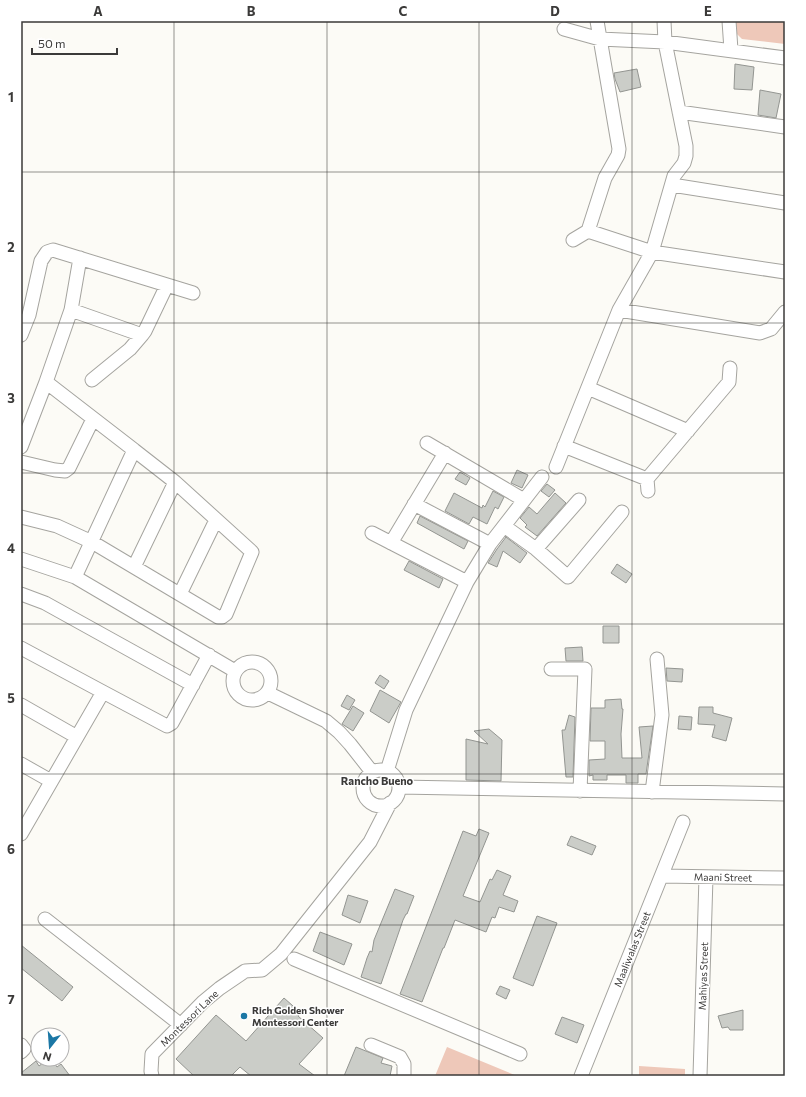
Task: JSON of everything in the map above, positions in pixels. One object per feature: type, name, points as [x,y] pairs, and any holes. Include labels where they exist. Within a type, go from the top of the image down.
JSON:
[{"type":"street","points":[[573,240],[588,231],[605,178],[620,149],[597,21]]},
{"type":"street","points":[[556,467],[619,310],[652,252],[674,176],[684,163],[686,156],[686,146],[665,42],[664,21]]},
{"type":"street","points":[[729,21],[731,50]]},
{"type":"street","points":[[564,29],[600,39],[665,42],[785,58]]},
{"type":"street","points":[[679,112],[785,128]]},
{"type":"street","points":[[672,186],[785,202]]},
{"type":"street","points":[[588,231],[652,252],[785,272]]},
{"type":"street","points":[[21,335],[29,315],[41,261],[47,252],[53,250],[193,293]]},
{"type":"street","points":[[21,447],[71,310],[80,258]]},
{"type":"street","points":[[92,380],[130,349],[142,335],[166,285]]},
{"type":"street","points":[[71,310],[142,335]]},
{"type":"street","points":[[619,310],[760,333],[771,329],[785,312]]},
{"type":"street","points":[[564,446],[648,485],[688,431],[729,382],[730,368]]},
{"type":"street","points":[[21,517],[57,526],[92,542],[218,617],[222,617],[226,614],[252,552],[175,482],[46,382]]},
{"type":"street","points":[[588,388],[688,431]]},
{"type":"street","points":[[21,462],[65,471],[69,468],[93,419]]},
{"type":"street","points":[[427,443],[524,500]]},
{"type":"street","points":[[75,577],[134,450]]},
{"type":"street","points":[[391,543],[445,453]]},
{"type":"street","points":[[387,771],[406,710],[467,582],[490,544],[542,477]]},
{"type":"street","points":[[134,567],[175,482]]},
{"type":"street","points":[[536,549],[579,500]]},
{"type":"street","points":[[414,504],[490,544]]},
{"type":"street","points":[[504,526],[536,549],[568,577],[622,512]]},
{"type":"street","points":[[180,594],[216,520]]},
{"type":"street","points":[[372,534],[467,582]]},
{"type":"street","points":[[21,559],[75,577],[235,671]]},
{"type":"street","points":[[21,594],[45,602],[193,685]]},
{"type":"street","points":[[21,648],[167,726],[172,723],[209,655]]},
{"type":"street","points":[[652,792],[662,715],[657,659]]},
{"type":"street","points":[[250,661],[255,661],[266,666],[272,682],[268,693],[257,700],[250,700],[239,695],[233,683],[235,671],[239,666],[250,661]]},
{"type":"street","points":[[551,669],[585,669],[580,791]]},
{"type":"street","points":[[21,834],[103,692]]},
{"type":"street","points":[[268,693],[326,721],[342,736],[372,772]]},
{"type":"street","points":[[21,705],[77,737]]},
{"type":"street","points":[[21,764],[51,781]]},
{"type":"street","points":[[382,770],[387,771],[398,782],[398,793],[390,803],[385,805],[374,804],[366,797],[363,787],[364,781],[372,772],[382,770]]},
{"type":"street","points":[[399,787],[785,794]]},
{"type":"street","name":"Montessori Lane","points":[[152,1076],[152,1054],[203,1002],[220,988],[245,972],[262,970],[281,954],[370,842],[390,803]]},
{"type":"street","name":"Maaliwalas Street","points":[[581,1076],[683,822]]},
{"type":"street","name":"Maani Street","points":[[662,876],[785,878]]},
{"type":"street","name":"Mahiyas Street","points":[[700,1076],[706,877]]},
{"type":"street","points":[[46,919],[181,1025]]},
{"type":"street","points":[[294,959],[520,1054]]},
{"type":"street","points":[[21,1045],[24,1049],[21,1052]]},
{"type":"street","points":[[371,1045],[400,1057],[404,1064],[404,1076]]},
{"type":"shaded area","points":[[735,21],[785,21],[785,44],[742,39],[736,33]]},
{"type":"shaded area","points":[[447,1047],[517,1076],[435,1076]]},
{"type":"shaded area","points":[[639,1066],[685,1069],[685,1076],[639,1076]]},
{"type":"building","points":[[735,64],[754,67],[752,90],[734,89]]},
{"type":"building","points":[[637,69],[641,87],[620,92],[614,73]]},
{"type":"building","points":[[760,90],[781,94],[776,118],[758,115]]},
{"type":"building","points":[[517,470],[528,475],[522,488],[511,483]]},
{"type":"building","points":[[460,472],[470,478],[466,485],[455,479]]},
{"type":"building","points":[[547,484],[555,490],[549,497],[541,491]]},
{"type":"building","points":[[493,491],[504,497],[498,509],[495,507],[487,524],[473,517],[469,524],[445,511],[454,493],[482,508],[483,505],[485,507]]},
{"type":"building","points":[[555,493],[566,503],[537,536],[525,527],[527,525],[520,518],[529,507],[537,514]]},
{"type":"building","points":[[420,516],[468,541],[464,549],[417,523]]},
{"type":"building","points":[[506,537],[527,553],[520,563],[503,551],[497,567],[488,563],[497,549]]},
{"type":"building","points":[[409,561],[443,579],[439,588],[404,570]]},
{"type":"building","points":[[617,564],[632,574],[626,583],[611,573]]},
{"type":"building","points":[[603,626],[619,626],[619,643],[603,643]]},
{"type":"building","points":[[582,647],[583,661],[566,661],[565,648]]},
{"type":"building","points":[[666,668],[683,669],[682,682],[667,681]]},
{"type":"building","points":[[380,675],[389,681],[384,689],[375,683]]},
{"type":"building","points":[[380,690],[401,702],[389,723],[370,711]]},
{"type":"building","points":[[347,695],[355,700],[349,710],[341,706]]},
{"type":"building","points":[[621,699],[623,709],[621,734],[622,758],[642,758],[639,727],[653,726],[646,774],[638,774],[638,783],[626,783],[626,775],[607,775],[607,780],[593,780],[593,775],[589,776],[589,760],[605,759],[605,741],[590,741],[591,708],[605,708],[605,700]]},
{"type":"building","points":[[353,706],[364,713],[353,731],[342,724]]},
{"type":"building","points":[[699,707],[713,707],[713,713],[732,718],[726,741],[712,737],[715,725],[698,724]]},
{"type":"building","points":[[569,715],[575,717],[573,777],[566,777],[562,730],[565,730]]},
{"type":"building","points":[[679,716],[692,717],[691,730],[678,729]]},
{"type":"building","points":[[489,729],[502,740],[501,781],[466,780],[466,739],[488,744],[474,731]]},
{"type":"building","points":[[479,829],[489,833],[463,896],[480,902],[490,879],[492,880],[497,870],[511,876],[503,895],[518,901],[514,912],[499,907],[495,918],[492,917],[486,932],[455,920],[422,1002],[400,994],[463,831],[476,836]]},
{"type":"building","points":[[571,836],[596,846],[592,855],[567,845]]},
{"type":"building","points":[[395,889],[414,896],[403,920],[381,984],[361,977],[370,951],[372,952],[374,940]]},
{"type":"building","points":[[348,895],[368,901],[360,923],[342,915]]},
{"type":"building","points":[[537,916],[557,923],[533,986],[513,978]]},
{"type":"building","points":[[320,932],[352,944],[344,965],[313,951]]},
{"type":"building","points":[[21,945],[73,987],[62,1001],[21,968]]},
{"type":"building","points":[[500,986],[510,990],[506,999],[496,994]]},
{"type":"building","points":[[284,998],[301,1013],[298,1016],[323,1038],[299,1064],[315,1076],[251,1076],[240,1067],[231,1076],[194,1076],[176,1059],[216,1015],[246,1041]]},
{"type":"building","points":[[743,1010],[743,1030],[730,1030],[728,1027],[722,1028],[718,1016]]},
{"type":"building","points":[[562,1017],[584,1025],[577,1043],[555,1034]]},
{"type":"building","points":[[356,1047],[383,1058],[381,1063],[392,1066],[390,1076],[344,1076]]},
{"type":"building","points":[[30,1066],[63,1067],[70,1076],[21,1076],[21,1073]]},
{"type":"place","name":"Rich Golden Shower Montessori Center","points":[[244,1016]]},
{"type":"district","name":"Rancho Bueno","points":[[377,781]]}]
